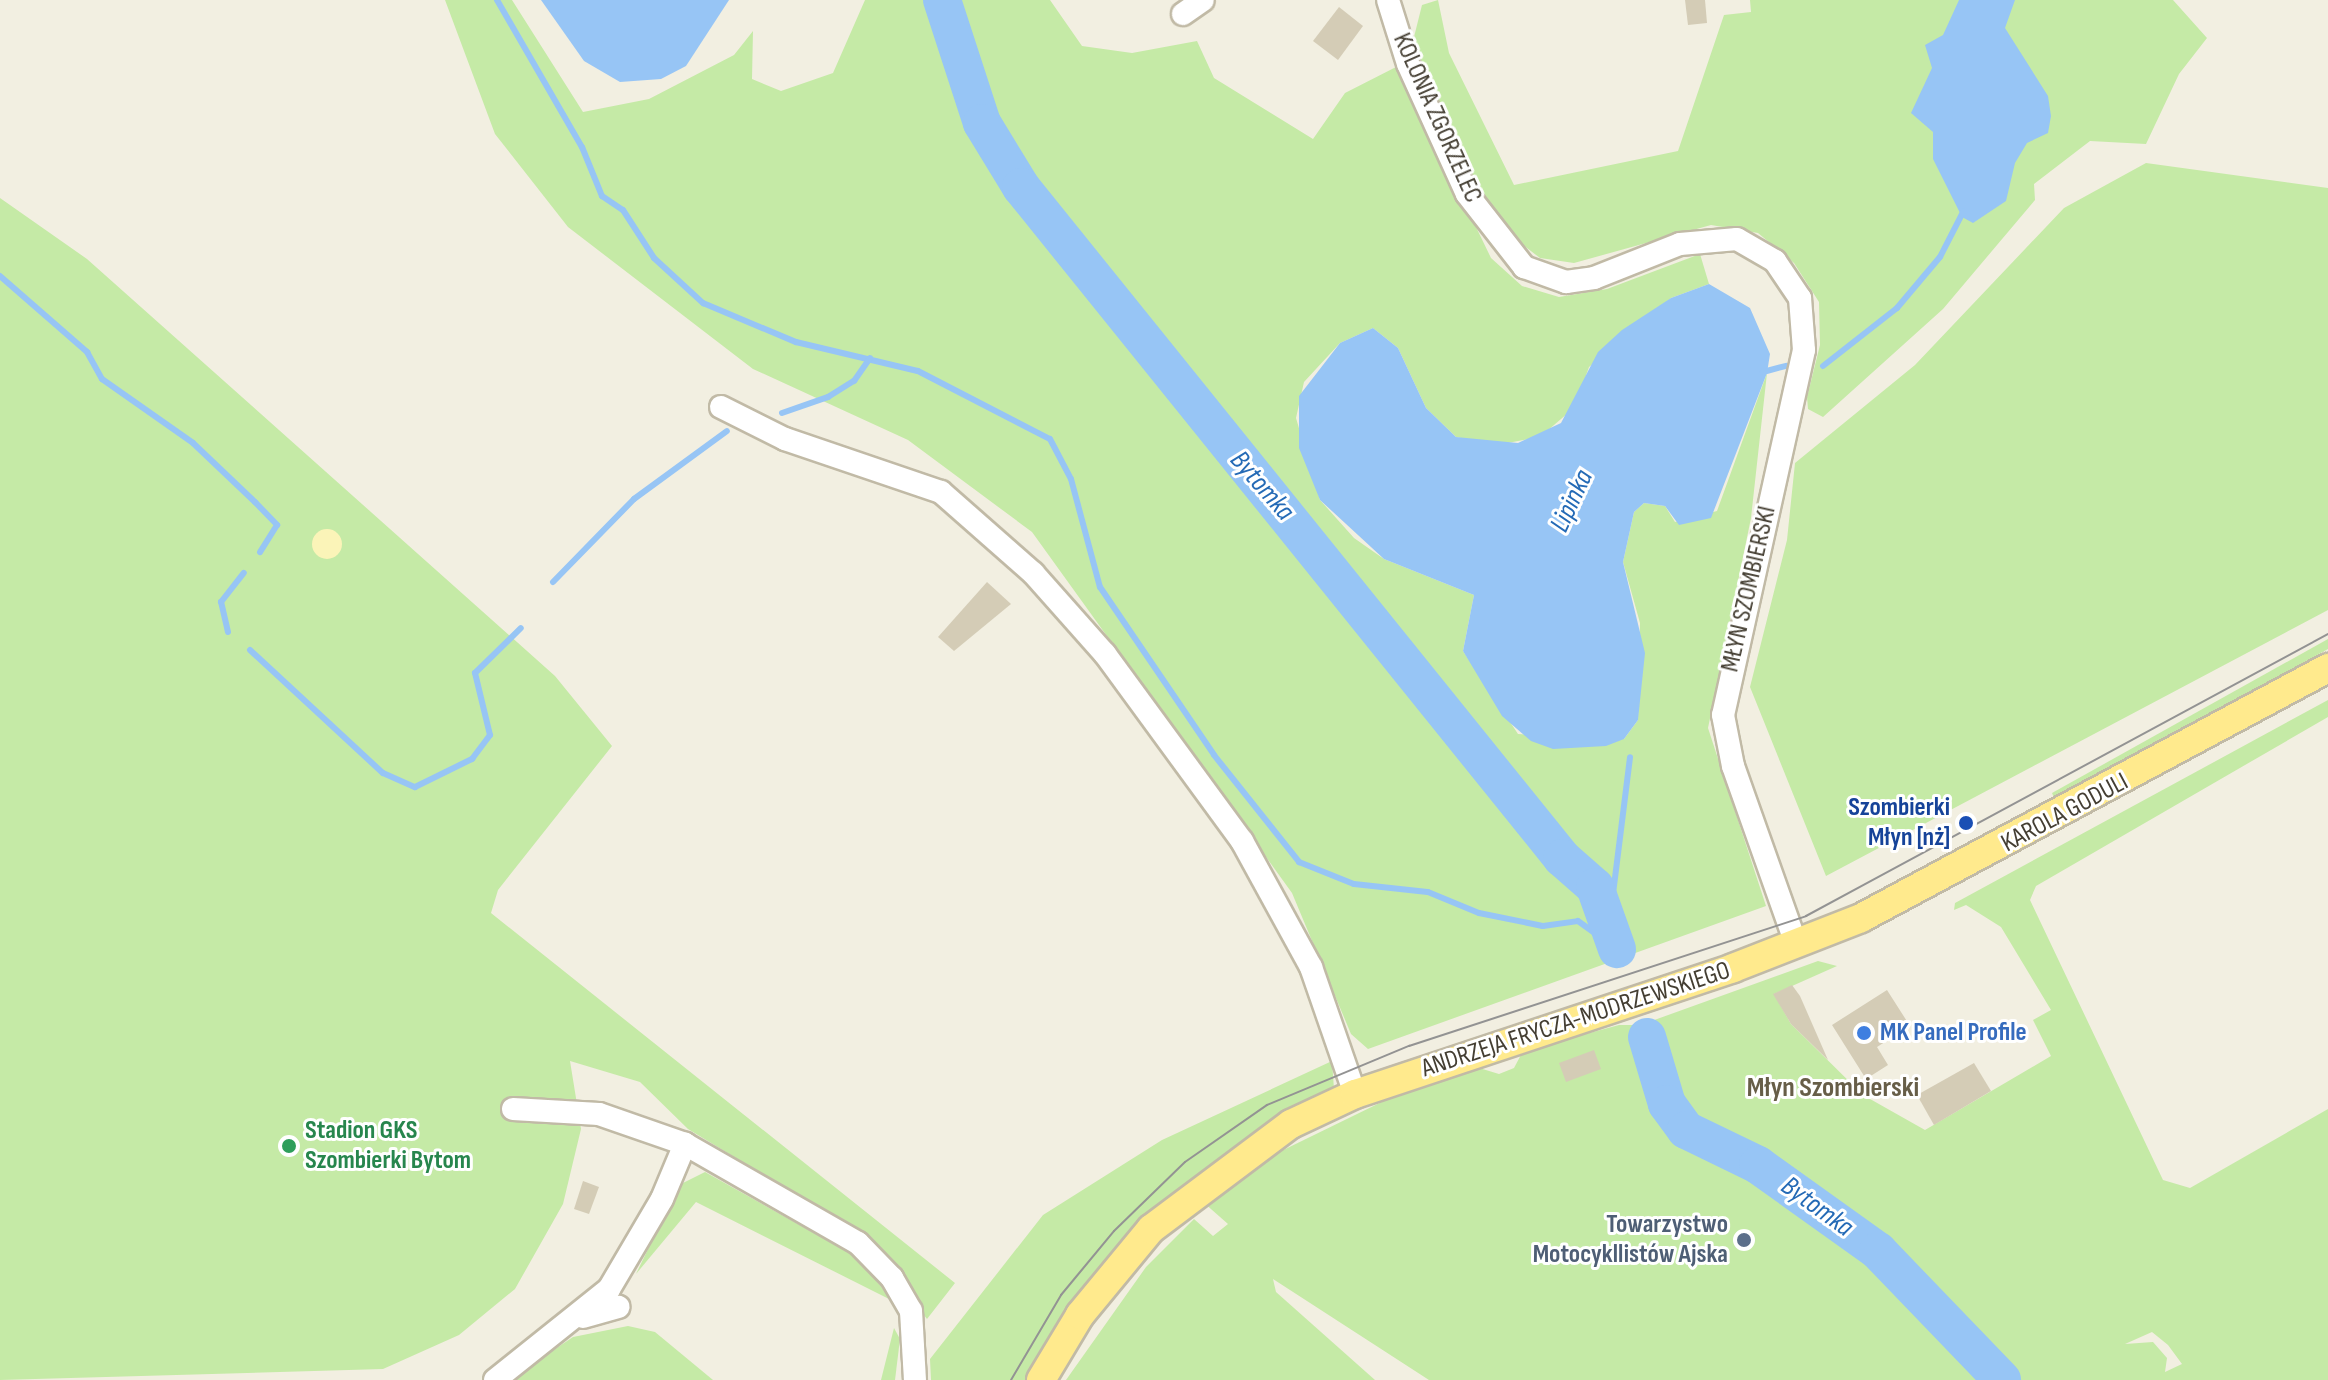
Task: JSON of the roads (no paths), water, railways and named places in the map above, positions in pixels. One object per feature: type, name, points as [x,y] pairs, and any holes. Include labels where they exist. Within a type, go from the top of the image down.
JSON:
[{"type":"main road","name":"KAROLA GODULI","points":[[1796,944],[1958,870],[2328,668]]},
{"type":"main road","name":"ANDRZEJA FRYCZA-MODRZEWSKIEGO","points":[[1041,1380],[1080,1315],[1151,1229],[1291,1124],[1355,1094],[1796,944]]},
{"type":"street","points":[[1183,14],[1203,0]]},
{"type":"street","name":"KOLONIA ZGORZELEC","points":[[1388,0],[1408,64],[1467,194],[1524,267],[1566,282],[1680,244],[1753,245]]},
{"type":"street","name":"MŁYN SZOMBIERSKI","points":[[1753,245],[1789,278],[1805,330],[1723,715],[1733,766],[1796,944]]},
{"type":"street","points":[[721,407],[785,439],[941,492],[1033,573],[1105,654],[1242,841],[1311,967],[1355,1094]]},
{"type":"street","points":[[513,1109],[599,1114],[685,1144],[858,1243],[892,1278],[911,1311],[915,1380]]},
{"type":"street","points":[[495,1380],[581,1317],[626,1266],[685,1144]]},
{"type":"street","points":[[581,1317],[619,1307]]},
{"type":"water","points":[[541,0],[729,0],[686,66],[661,79],[620,82],[584,61]]},
{"type":"water","points":[[1959,0],[2015,0],[2005,28],[2048,96],[2051,116],[2048,133],[2027,143],[2015,163],[2006,201],[1973,223],[1962,217],[1933,159],[1933,132],[1911,113],[1932,68],[1925,45],[1943,35]]},
{"type":"water","points":[[1709,284],[1750,308],[1770,354],[1767,373],[1711,518],[1679,525],[1665,506],[1644,503],[1634,512],[1623,562],[1645,653],[1638,720],[1624,739],[1606,746],[1553,749],[1531,741],[1502,716],[1463,651],[1474,595],[1384,559],[1320,500],[1299,448],[1299,396],[1340,343],[1373,328],[1398,348],[1426,408],[1456,437],[1518,443],[1561,423],[1598,352],[1622,330],[1671,298]]},
{"type":"waterway","points":[[497,0],[582,147],[602,196],[623,210],[654,258],[703,303],[796,342],[918,371],[1050,439],[1071,479],[1100,587],[1214,755],[1299,862],[1354,884],[1428,892],[1479,913],[1543,926],[1578,921],[1617,949]]},
{"type":"waterway","name":"Bytomka","points":[[942,0],[982,123],[1021,187],[1562,858],[1595,887],[1617,949]]},
{"type":"waterway","name":"Lipinka","points":[[1823,366],[1897,308],[1940,257],[1963,212]]},
{"type":"waterway","points":[[0,276],[87,352],[102,379],[193,443],[277,525],[260,552]]},
{"type":"waterway","points":[[782,413],[828,397],[854,381],[870,358]]},
{"type":"waterway","name":"Lipinka","points":[[1763,372],[1786,366]]},
{"type":"waterway","points":[[553,582],[634,499],[727,431]]},
{"type":"waterway","points":[[228,632],[221,602],[244,573]]},
{"type":"waterway","points":[[250,650],[383,773],[415,787],[472,759],[490,735],[475,673],[521,628]]},
{"type":"waterway","name":"Lipinka","points":[[1610,918],[1630,757]]},
{"type":"waterway","name":"Bytomka","points":[[1647,1037],[1667,1104],[1686,1130],[1758,1165],[1878,1251],[2002,1380]]},
{"type":"tram line","points":[[1011,1380],[1061,1295],[1114,1231],[1185,1162],[1267,1105],[1409,1046],[1806,916],[2328,634]]},
{"type":"place","name":"Szombierki Młyn [nż]","points":[[1966,823]]},
{"type":"place","name":"MK Panel Profile","points":[[1864,1033]]},
{"type":"place","name":"Stadion GKS Szombierki Bytom","points":[[289,1146]]},
{"type":"place","name":"Towarzystwo Motocykllistów Ajska","points":[[1744,1240]]},
{"type":"district","name":"Młyn Szombierski","points":[[1833,1088]]}]
